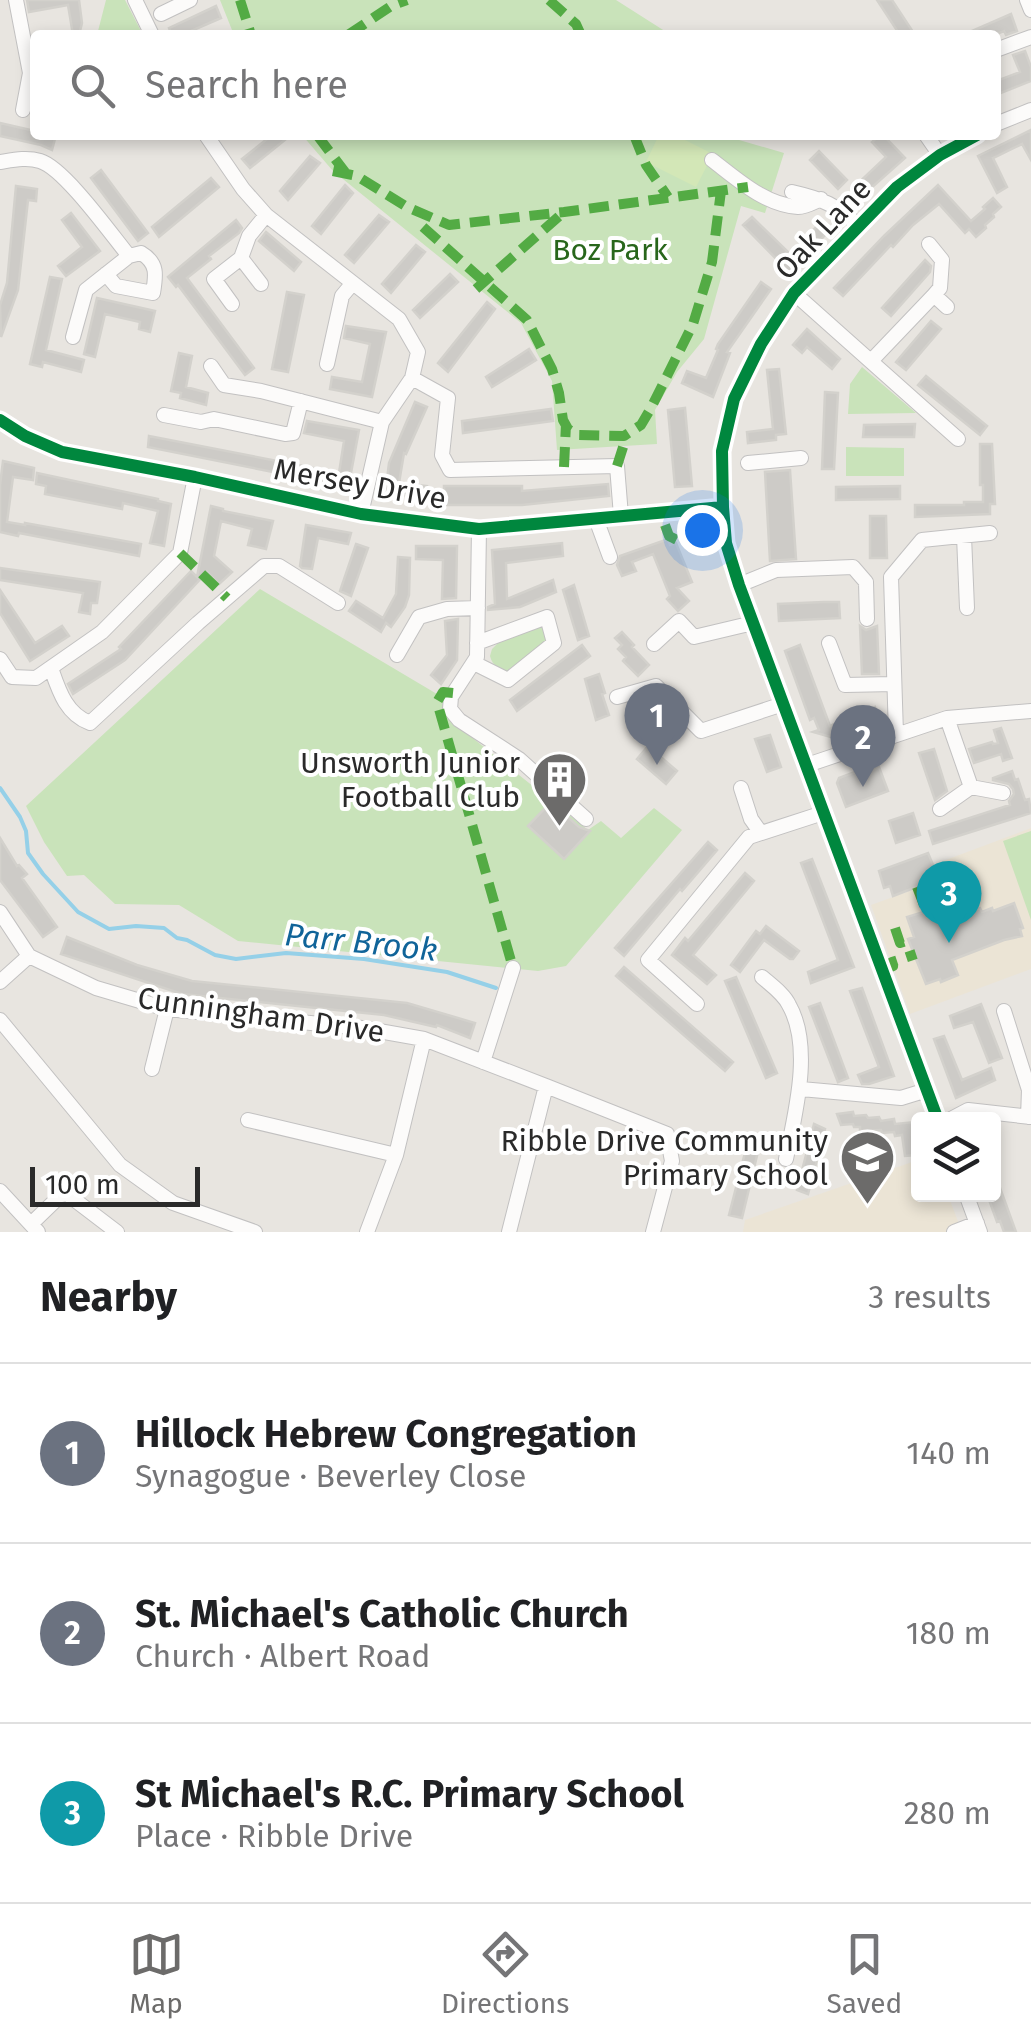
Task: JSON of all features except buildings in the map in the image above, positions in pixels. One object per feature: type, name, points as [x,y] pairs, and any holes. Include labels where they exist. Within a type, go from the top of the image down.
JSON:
[{"type":"street","points":[[16,0],[30,73],[23,110]]},
{"type":"street","points":[[135,0],[148,28],[163,7],[190,0]]},
{"type":"street","points":[[1027,0],[1031,10]]},
{"type":"street","points":[[1001,48],[1031,37]]},
{"type":"street","points":[[1001,122],[1031,110]]},
{"type":"street","points":[[210,140],[266,215],[399,319],[418,352],[412,378],[382,422],[361,514]]},
{"type":"street","points":[[930,140],[940,155]]},
{"type":"street","name":"Oak Lane","points":[[935,1112],[739,585],[726,543],[722,452],[734,399],[761,344],[794,293],[898,187],[940,155],[968,140]]},
{"type":"street","points":[[712,160],[774,202],[802,207],[821,199]]},
{"type":"street","points":[[0,162],[42,161],[58,172],[129,256]]},
{"type":"street","points":[[792,192],[838,207],[860,226]]},
{"type":"street","points":[[232,304],[214,279],[241,258],[249,236],[266,215]]},
{"type":"street","points":[[871,361],[940,288],[942,260],[929,244]]},
{"type":"street","points":[[73,337],[86,290],[106,274],[129,256],[140,253],[150,258],[156,273],[153,292],[116,286],[106,274]]},
{"type":"street","points":[[241,258],[261,284]]},
{"type":"street","points":[[327,364],[342,296],[352,284]]},
{"type":"street","points":[[794,293],[958,438]]},
{"type":"street","points":[[934,295],[948,307]]},
{"type":"street","points":[[211,366],[224,385],[382,422]]},
{"type":"street","points":[[412,378],[448,398],[442,456],[450,470],[617,466],[621,516]]},
{"type":"street","points":[[164,415],[200,422],[214,419],[286,434],[293,433],[301,401]]},
{"type":"street","name":"Mersey Drive","points":[[0,420],[62,452],[361,514],[479,529],[722,507]]},
{"type":"street","points":[[748,463],[801,458]]},
{"type":"street","points":[[0,658],[12,678],[36,678],[102,632],[180,553],[195,477]]},
{"type":"street","points":[[596,518],[610,557]]},
{"type":"street","points":[[479,529],[477,657],[451,697],[450,709],[459,720],[519,760],[586,819]]},
{"type":"street","points":[[896,734],[891,576],[922,540],[990,533]]},
{"type":"street","points":[[964,536],[967,608]]},
{"type":"street","points":[[50,668],[64,702],[80,720],[90,723],[264,566],[279,566],[338,602]]},
{"type":"street","points":[[739,585],[776,570],[853,567],[866,582],[867,619]]},
{"type":"street","points":[[397,655],[419,616],[478,608]]},
{"type":"street","points":[[474,663],[508,680],[554,643],[547,617],[478,642]]},
{"type":"street","points":[[654,644],[679,621],[694,637],[753,623]]},
{"type":"street","points":[[829,643],[845,686],[894,684]]},
{"type":"street","points":[[618,697],[656,686],[702,731],[783,704]]},
{"type":"street","points":[[807,766],[947,718],[1031,711]]},
{"type":"street","points":[[947,718],[971,787]]},
{"type":"street","points":[[940,809],[971,787],[1003,793]]},
{"type":"street","points":[[740,788],[751,819],[761,833]]},
{"type":"street","points":[[697,1004],[648,960],[749,837],[823,813]]},
{"type":"street","points":[[0,912],[29,956],[0,982]]},
{"type":"street","name":"Cunningham Drive","points":[[29,956],[96,988],[167,1009],[362,1028],[424,1039],[667,1134],[672,1161],[653,1232]]},
{"type":"street","points":[[483,1062],[513,968]]},
{"type":"street","points":[[762,977],[788,1001],[796,1022],[801,1089],[786,1159]]},
{"type":"street","points":[[152,1068],[167,1009]]},
{"type":"street","points":[[1001,1114],[1030,1117],[1028,1090],[1004,1011]]},
{"type":"street","points":[[0,1020],[120,1165],[172,1203],[255,1232]]},
{"type":"street","points":[[367,1232],[396,1155],[424,1039]]},
{"type":"street","points":[[509,1232],[546,1086]]},
{"type":"street","points":[[801,1089],[901,1098],[927,1090]]},
{"type":"street","points":[[248,1120],[396,1155]]},
{"type":"street","points":[[0,1191],[34,1229],[61,1194],[67,1194],[117,1232]]},
{"type":"street","points":[[954,1232],[979,1228],[969,1202]]},
{"type":"shaded area","points":[[1031,828],[1031,969],[910,1014],[871,905],[940,880],[935,864]]},
{"type":"shaded area","name":"Ribble Drive Community Primary School","points":[[911,1162],[911,1202],[951,1202],[962,1232],[743,1232],[745,1220]]},
{"type":"green space","points":[[106,0],[125,0],[140,30],[98,30]]},
{"type":"green space","points":[[220,0],[616,0],[663,30],[232,30]]},
{"type":"green space","name":"Boz Park","points":[[306,140],[739,140],[784,153],[765,213],[741,206],[704,339],[677,372],[655,410],[657,444],[557,450],[552,381],[521,323],[333,171]]},
{"type":"green space","points":[[657,140],[685,140],[713,154],[696,187],[646,162]]},
{"type":"green space","points":[[862,367],[916,413],[848,414],[850,384]]},
{"type":"green space","points":[[846,447],[904,448],[904,476],[846,476]]},
{"type":"green space","points":[[260,589],[442,697],[445,716],[588,830],[601,821],[621,838],[654,808],[682,830],[566,966],[538,971],[238,941],[179,905],[115,904],[84,875],[67,876],[26,806]]},
{"type":"green space","points":[[542,625],[549,642],[514,673],[493,663],[492,649],[499,642]]},
{"type":"green space","points":[[1031,831],[1031,920],[1003,841]]},
{"type":"waterway","name":"Parr Brook","points":[[0,788],[20,817],[28,853],[43,874],[78,912],[109,929],[164,928],[215,955],[236,959],[286,953],[364,959],[447,972],[496,988]]},
{"type":"marked path","points":[[240,0],[249,30]]},
{"type":"marked path","points":[[355,30],[407,0]]},
{"type":"marked path","points":[[549,0],[579,30]]},
{"type":"marked path","points":[[321,140],[345,172]]},
{"type":"marked path","points":[[636,140],[646,165],[668,197]]},
{"type":"marked path","points":[[333,171],[357,176],[407,207],[449,225],[748,187]]},
{"type":"marked path","points":[[423,227],[527,320],[552,369],[568,429],[578,435],[624,436],[641,425],[693,324],[712,262],[721,191]]},
{"type":"marked path","points":[[476,289],[564,212]]},
{"type":"marked path","points":[[564,467],[566,424]]},
{"type":"marked path","points":[[617,466],[624,436]]},
{"type":"marked path","points":[[665,525],[669,536],[683,543]]},
{"type":"marked path","points":[[180,553],[227,598]]},
{"type":"marked path","points":[[453,693],[443,692],[437,702],[513,968]]},
{"type":"marked path","points":[[917,887],[926,910]]},
{"type":"marked path","points":[[895,928],[900,943],[909,940]]},
{"type":"marked path","points":[[883,970],[893,966],[892,962],[916,954]]},
{"type":"cycle path","points":[[935,1112],[739,585],[726,543],[722,451],[734,399],[761,344],[794,293],[897,187],[968,140]]},
{"type":"cycle path","points":[[0,420],[62,452],[361,514],[479,529],[723,507]]},
{"type":"place","name":"Hillock Hebrew Congregation","points":[[657,765]]},
{"type":"place","name":"St. Michael's Catholic Church","points":[[863,787]]},
{"type":"place","name":"Unsworth Junior Football Club","points":[[559,829]]},
{"type":"place","name":"St Michael's R.C. Primary School","points":[[949,943]]},
{"type":"place","name":"Ribble Drive Community Primary School","points":[[867,1207]]}]
